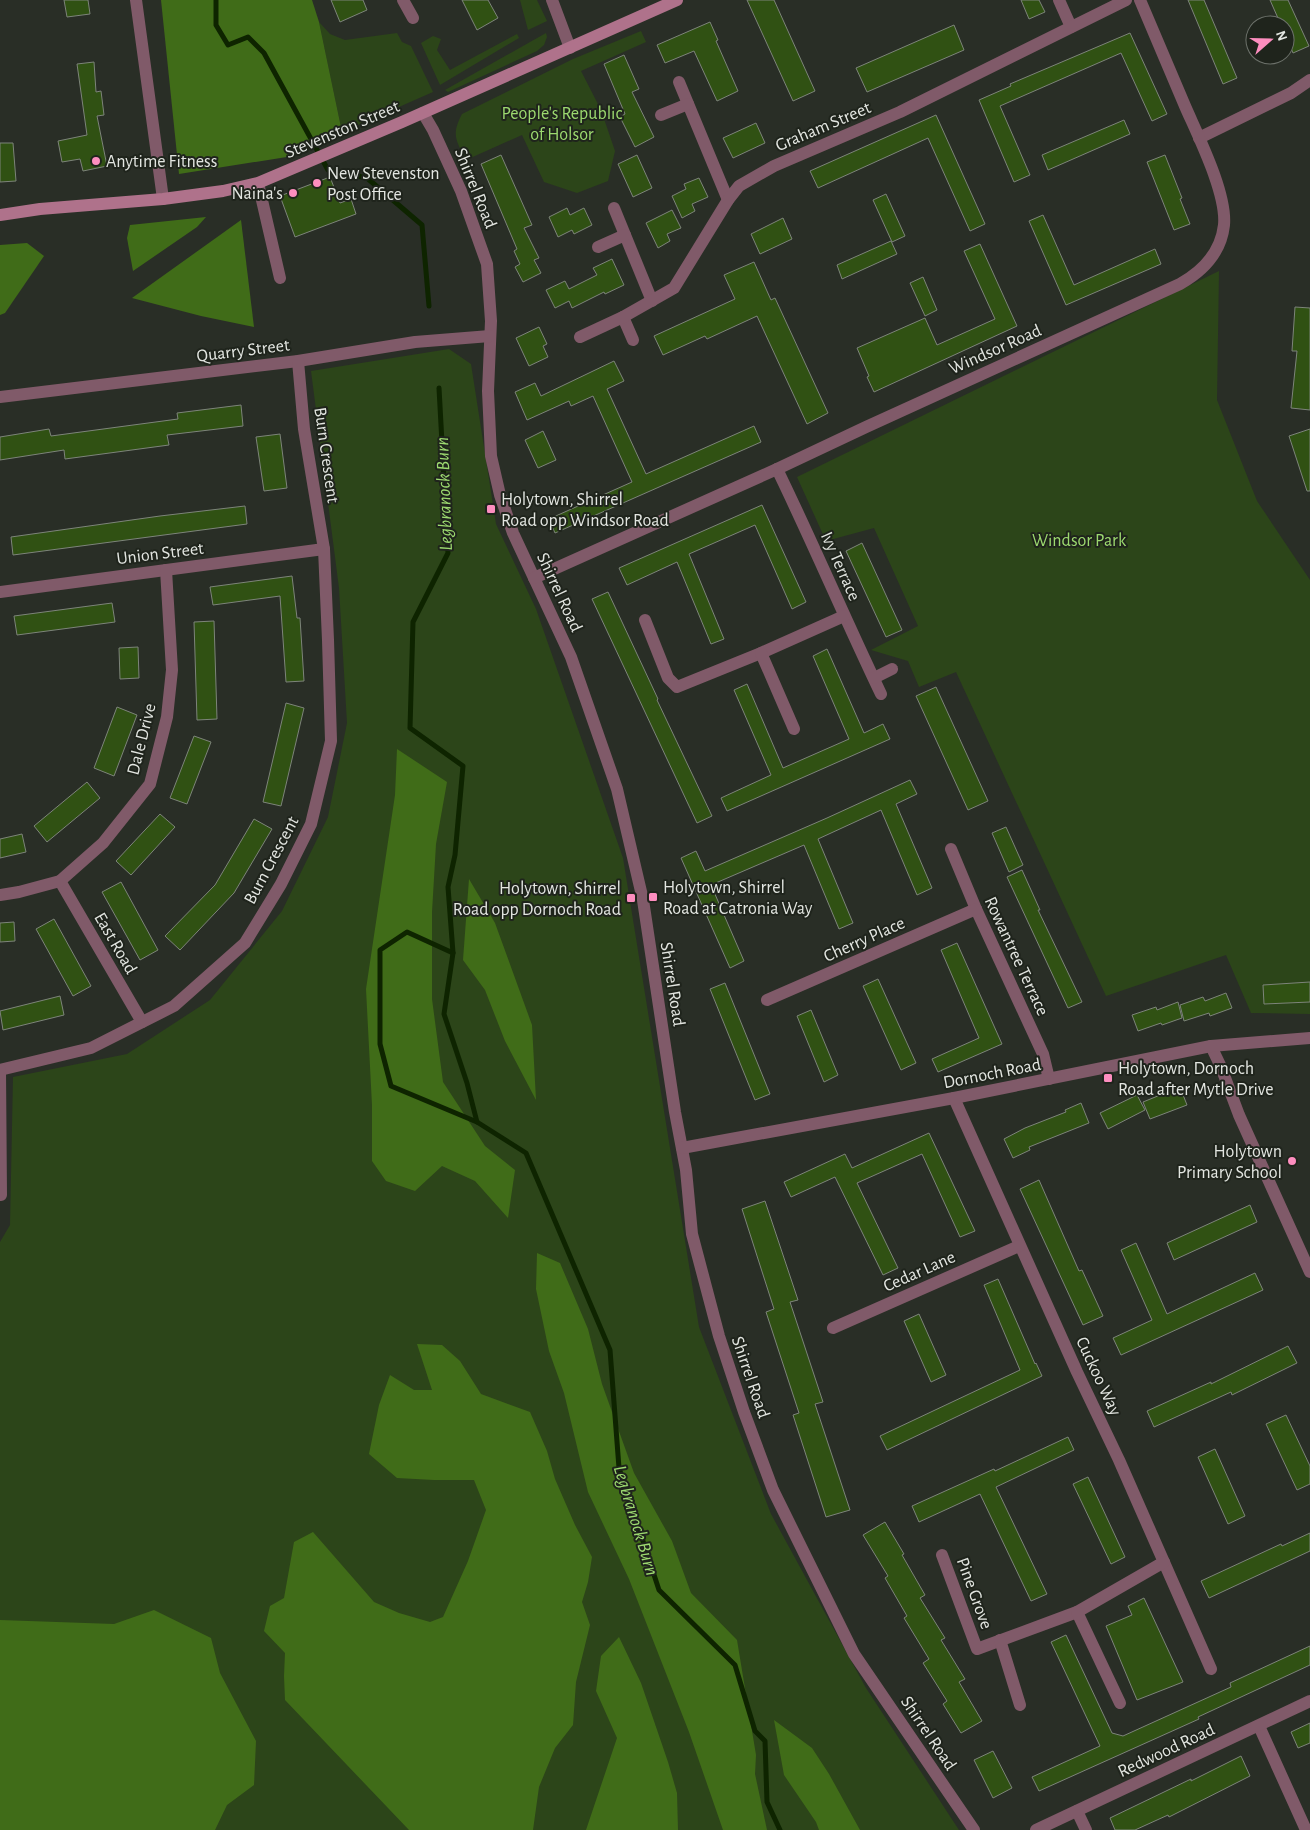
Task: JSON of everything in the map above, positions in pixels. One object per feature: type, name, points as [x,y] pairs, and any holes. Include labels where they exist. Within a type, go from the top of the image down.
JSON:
[{"type":"main road","name":"Stevenston Street","points":[[0,215],[40,209],[162,199],[223,191],[258,182],[297,168],[677,0]]},
{"type":"street","points":[[136,0],[162,199]]},
{"type":"street","points":[[403,0],[413,18]]},
{"type":"street","points":[[552,0],[570,48]]},
{"type":"street","points":[[1059,0],[1071,27]]},
{"type":"street","name":"Graham Street","points":[[580,337],[623,317],[674,288],[728,200],[739,186],[774,166],[900,112],[1126,0]]},
{"type":"street","name":"Windsor Road","points":[[534,578],[777,469],[1193,277],[1211,260],[1219,243],[1224,225],[1223,200],[1199,138],[1140,0]]},
{"type":"street","points":[[1199,138],[1291,93],[1310,80]]},
{"type":"street","points":[[679,82],[728,200]]},
{"type":"street","points":[[661,115],[688,104]]},
{"type":"street","name":"Shirrel Road","points":[[423,113],[433,130],[461,191],[487,264],[491,321],[488,391],[491,456],[500,495],[513,533],[571,657],[617,789],[643,900],[686,1170],[692,1234],[719,1336],[744,1412],[773,1490],[854,1654],[974,1830]]},
{"type":"street","points":[[258,182],[280,278]]},
{"type":"street","points":[[614,208],[652,301]]},
{"type":"street","points":[[598,247],[625,235]]},
{"type":"street","points":[[623,317],[633,340]]},
{"type":"street","name":"Quarry Street","points":[[0,397],[298,361],[416,342],[490,336]]},
{"type":"street","name":"Burn Crescent","points":[[0,1070],[91,1048],[174,1006],[245,942],[281,884],[312,824],[331,741],[324,549],[304,429],[298,361]]},
{"type":"street","name":"Ivy Terrace","points":[[777,469],[818,554],[844,616],[881,694]]},
{"type":"street","name":"Union Street","points":[[0,592],[324,549]]},
{"type":"street","name":"Dale Drive","points":[[0,895],[60,881],[103,843],[150,784],[167,717],[172,670],[166,570]]},
{"type":"street","points":[[645,620],[668,678],[677,688],[844,616]]},
{"type":"street","points":[[761,653],[794,729]]},
{"type":"street","points":[[874,678],[892,669]]},
{"type":"street","name":"Rowantree Terrace","points":[[951,849],[976,909],[1043,1054],[1049,1079]]},
{"type":"street","name":"East Road","points":[[60,881],[142,1022]]},
{"type":"street","name":"Cherry Place","points":[[767,1000],[976,909]]},
{"type":"street","name":"Dornoch Road","points":[[682,1148],[954,1098],[1211,1046],[1310,1038]]},
{"type":"street","points":[[1211,1046],[1239,1115],[1310,1272]]},
{"type":"street","points":[[0,1070],[0,1195]]},
{"type":"street","name":"Cuckoo Way","points":[[954,1098],[1119,1460],[1211,1669]]},
{"type":"street","name":"Cedar Lane","points":[[833,1328],[1020,1246]]},
{"type":"street","name":"Pine Grove","points":[[942,1555],[976,1648],[1077,1612],[1164,1562]]},
{"type":"street","points":[[1077,1612],[1120,1703]]},
{"type":"street","name":"Pine Grove","points":[[1000,1640],[1020,1705]]},
{"type":"street","name":"Redwood Road","points":[[1036,1830],[1310,1701]]},
{"type":"street","points":[[1259,1726],[1306,1830]]},
{"type":"street","points":[[1077,1811],[1086,1830]]},
{"type":"green space","points":[[161,0],[312,0],[319,22],[342,132],[293,156],[179,174]]},
{"type":"green space","points":[[520,0],[537,0],[547,21],[528,30]]},
{"type":"green space","points":[[319,22],[330,34],[345,40],[397,33],[402,42],[411,46],[433,92],[342,132]]},
{"type":"green space","name":"People's Republic of Holsor","points":[[641,31],[646,42],[581,71],[601,110],[615,151],[608,181],[577,193],[544,182],[522,135],[466,160],[456,137],[457,127],[462,114],[573,59]]},
{"type":"green space","points":[[546,33],[547,37],[544,45],[537,51],[448,92],[445,90]]},
{"type":"green space","points":[[517,34],[519,38],[440,85],[421,43],[433,36],[441,39],[437,50],[450,70]]},
{"type":"green space","points":[[206,217],[197,227],[133,271],[127,238],[130,225]]},
{"type":"green space","points":[[241,220],[254,327],[201,316],[132,298]]},
{"type":"green space","points":[[27,243],[44,256],[5,313],[0,315],[0,245]]},
{"type":"green space","name":"Windsor Park","points":[[1219,271],[1217,400],[1257,501],[1310,580],[1310,1014],[1251,1013],[1226,955],[1106,996],[956,672],[919,687],[908,661],[871,650],[918,626],[874,528],[826,541],[797,477]]},
{"type":"green space","points":[[449,349],[471,364],[496,524],[536,609],[623,858],[699,1327],[771,1514],[866,1688],[959,1830],[0,1830],[0,1242],[10,1225],[13,1077],[127,1054],[210,1000],[282,911],[328,817],[347,723],[339,588],[311,371]]},
{"type":"green space","points":[[397,749],[447,782],[436,844],[432,912],[432,999],[443,1082],[485,1146],[515,1170],[508,1218],[475,1181],[442,1166],[415,1191],[386,1181],[372,1161],[372,1105],[366,989],[395,795]]},
{"type":"green space","points":[[469,879],[495,923],[532,1025],[536,1100],[505,1041],[485,990],[463,960]]},
{"type":"green space","points":[[537,1253],[560,1263],[588,1329],[602,1384],[634,1473],[672,1541],[691,1593],[737,1640],[756,1755],[755,1774],[767,1830],[723,1830],[689,1732],[629,1579],[588,1492],[564,1393],[549,1351],[536,1289]]},
{"type":"green space","points":[[417,1344],[442,1345],[460,1361],[481,1394],[530,1412],[547,1451],[555,1479],[575,1525],[592,1557],[588,1582],[582,1602],[590,1625],[576,1682],[573,1725],[555,1748],[539,1787],[533,1830],[409,1830],[285,1700],[285,1653],[264,1631],[270,1606],[284,1598],[294,1542],[313,1532],[374,1602],[399,1613],[430,1622],[443,1617],[468,1561],[486,1510],[474,1480],[397,1478],[369,1454],[379,1405],[390,1375],[414,1390],[432,1390]]},
{"type":"green space","points":[[154,1610],[211,1638],[220,1673],[256,1741],[254,1785],[227,1805],[215,1830],[0,1830],[0,1620],[114,1624]]},
{"type":"green space","points":[[619,1637],[641,1683],[668,1762],[677,1793],[678,1830],[586,1830],[617,1738],[596,1691],[601,1656]]},
{"type":"green space","points":[[774,1720],[812,1748],[829,1774],[860,1830],[819,1830],[816,1822],[784,1775]]},
{"type":"building","points":[[64,0],[88,0],[90,14],[67,17]]},
{"type":"building","points":[[331,0],[363,0],[367,10],[340,22]]},
{"type":"building","points":[[462,0],[488,0],[498,18],[477,30]]},
{"type":"building","points":[[747,0],[774,0],[815,91],[793,101]]},
{"type":"building","points":[[1021,0],[1039,0],[1045,12],[1029,19]]},
{"type":"building","points":[[1188,0],[1204,0],[1237,78],[1223,84]]},
{"type":"building","points":[[1270,0],[1288,0],[1295,15],[1277,15]]},
{"type":"building","points":[[1295,15],[1309,46],[1295,52]]},
{"type":"building","points":[[710,22],[718,40],[716,41],[738,91],[717,101],[694,51],[665,63],[657,45]]},
{"type":"building","points":[[954,25],[964,50],[867,92],[856,68]]},
{"type":"building","points":[[1130,33],[1167,114],[1152,121],[1121,53],[1000,106],[1030,175],[1014,182],[979,100],[1011,86],[1010,84]]},
{"type":"building","points":[[624,55],[639,89],[632,92],[654,137],[635,147],[620,117],[625,114],[604,64]]},
{"type":"building","points":[[94,62],[96,92],[101,91],[104,115],[97,116],[107,166],[83,171],[80,159],[62,162],[58,141],[87,135],[77,64]]},
{"type":"building","points":[[936,115],[985,224],[970,231],[928,138],[818,188],[810,171]]},
{"type":"building","points":[[1124,120],[1130,134],[1048,170],[1042,155]]},
{"type":"building","points":[[756,123],[765,143],[733,158],[723,138]]},
{"type":"building","points":[[0,143],[13,143],[16,181],[0,182]]},
{"type":"building","points":[[501,155],[532,225],[524,228],[539,258],[534,260],[541,273],[523,282],[515,267],[520,264],[514,251],[517,249],[481,164]]},
{"type":"building","points":[[637,155],[652,188],[633,197],[618,164]]},
{"type":"building","points":[[1165,155],[1190,224],[1174,230],[1147,162]]},
{"type":"building","points":[[330,177],[340,203],[351,199],[356,214],[295,237],[280,196]]},
{"type":"building","points":[[699,178],[708,197],[692,204],[695,211],[682,218],[672,196],[686,189],[684,184]]},
{"type":"building","points":[[886,194],[905,236],[892,242],[873,200]]},
{"type":"building","points":[[567,208],[570,215],[584,208],[592,225],[574,234],[572,230],[558,237],[549,217]]},
{"type":"building","points":[[672,210],[681,228],[667,234],[670,241],[658,248],[646,223]]},
{"type":"building","points":[[1043,215],[1074,285],[1155,249],[1161,264],[1066,305],[1029,221]]},
{"type":"building","points":[[783,218],[792,239],[760,254],[751,234]]},
{"type":"building","points":[[891,241],[897,254],[842,279],[837,265]]},
{"type":"building","points":[[980,244],[1017,326],[874,392],[857,348],[925,318],[937,345],[995,319],[964,251]]},
{"type":"building","points":[[612,259],[624,285],[605,294],[604,292],[572,308],[569,301],[555,308],[546,290],[565,281],[569,289],[597,275],[593,268]]},
{"type":"building","points":[[754,262],[771,300],[775,298],[828,413],[807,424],[757,316],[707,339],[705,336],[663,355],[654,336],[735,299],[724,275]]},
{"type":"building","points":[[923,277],[937,310],[925,316],[910,283]]},
{"type":"building","points":[[1295,307],[1310,308],[1310,410],[1291,408],[1297,351],[1292,351]]},
{"type":"building","points":[[539,327],[547,344],[543,346],[548,357],[529,366],[516,338]]},
{"type":"building","points":[[614,361],[624,381],[607,389],[646,474],[754,426],[761,442],[555,533],[549,519],[632,482],[593,396],[571,406],[569,401],[527,420],[515,392],[535,383],[541,396]]},
{"type":"building","points":[[241,405],[243,426],[167,435],[169,445],[65,459],[64,450],[0,460],[0,437],[49,429],[51,436],[178,419],[177,413]]},
{"type":"building","points":[[1310,429],[1310,491],[1307,491],[1289,436]]},
{"type":"building","points":[[543,431],[556,460],[538,468],[525,440]]},
{"type":"building","points":[[280,434],[287,488],[264,491],[256,437]]},
{"type":"building","points":[[762,505],[806,602],[792,609],[755,525],[689,554],[724,639],[711,644],[677,562],[627,585],[619,568]]},
{"type":"building","points":[[245,506],[247,524],[13,555],[11,537]]},
{"type":"building","points":[[862,543],[902,630],[886,637],[846,551]]},
{"type":"building","points":[[292,576],[297,618],[300,618],[304,681],[286,682],[280,596],[213,605],[210,587]]},
{"type":"building","points":[[608,592],[712,816],[697,823],[592,599]]},
{"type":"building","points":[[112,603],[115,622],[17,635],[14,616]]},
{"type":"building","points":[[214,621],[217,719],[197,720],[194,622]]},
{"type":"building","points":[[138,647],[139,678],[120,679],[119,648]]},
{"type":"building","points":[[827,649],[864,733],[883,724],[890,739],[727,811],[721,798],[771,775],[734,690],[747,684],[783,768],[849,739],[813,656]]},
{"type":"building","points":[[936,687],[988,801],[968,810],[916,696]]},
{"type":"building","points":[[286,703],[304,708],[281,806],[263,802]]},
{"type":"building","points":[[117,707],[137,715],[114,776],[94,768]]},
{"type":"building","points":[[194,736],[211,742],[187,804],[170,798]]},
{"type":"building","points":[[910,780],[917,794],[896,804],[932,888],[917,895],[881,810],[818,839],[853,923],[839,929],[804,845],[711,885],[744,961],[730,968],[681,858],[696,851],[705,871]]},
{"type":"building","points":[[87,782],[100,798],[47,842],[34,826]]},
{"type":"building","points":[[160,814],[175,827],[131,875],[116,861]]},
{"type":"building","points":[[254,819],[272,829],[234,893],[180,950],[165,936],[215,885]]},
{"type":"building","points":[[1006,827],[1023,865],[1009,872],[992,833]]},
{"type":"building","points":[[22,834],[26,852],[0,858],[0,839]]},
{"type":"building","points":[[1022,870],[1040,910],[1038,910],[1082,1002],[1068,1008],[1007,877]]},
{"type":"building","points":[[121,882],[158,950],[140,960],[102,892]]},
{"type":"building","points":[[54,919],[91,986],[73,996],[36,929]]},
{"type":"building","points":[[14,922],[15,941],[0,942],[0,923]]},
{"type":"building","points":[[957,943],[1002,1044],[938,1072],[932,1059],[979,1038],[941,950]]},
{"type":"building","points":[[878,979],[916,1063],[901,1070],[863,986]]},
{"type":"building","points":[[1310,982],[1310,1002],[1264,1004],[1263,985]]},
{"type":"building","points":[[725,983],[770,1094],[755,1100],[710,989]]},
{"type":"building","points":[[1226,993],[1232,1008],[1210,1016],[1209,1013],[1184,1021],[1180,1005],[1203,997],[1205,1001]]},
{"type":"building","points":[[60,996],[64,1015],[3,1030],[0,1011]]},
{"type":"building","points":[[1178,1002],[1182,1018],[1138,1031],[1132,1015],[1156,1007],[1157,1010]]},
{"type":"building","points":[[811,1010],[838,1075],[824,1082],[797,1016]]},
{"type":"building","points":[[1180,1087],[1187,1105],[1150,1119],[1143,1102]]},
{"type":"building","points":[[1137,1095],[1145,1110],[1108,1129],[1100,1113]]},
{"type":"building","points":[[1081,1103],[1089,1123],[1029,1147],[1030,1150],[1013,1158],[1004,1139],[1025,1128],[1066,1112],[1065,1110]]},
{"type":"building","points":[[929,1133],[975,1231],[960,1237],[922,1154],[857,1183],[898,1268],[883,1275],[835,1177],[791,1197],[784,1182],[845,1154],[852,1168]]},
{"type":"building","points":[[1039,1180],[1079,1271],[1082,1270],[1103,1316],[1083,1325],[1020,1189]]},
{"type":"building","points":[[765,1201],[798,1300],[790,1302],[823,1402],[815,1404],[850,1510],[826,1517],[793,1415],[799,1413],[766,1312],[774,1309],[742,1209]]},
{"type":"building","points":[[1250,1205],[1257,1222],[1174,1260],[1167,1243]]},
{"type":"building","points":[[1136,1243],[1167,1314],[1255,1273],[1263,1290],[1121,1355],[1113,1338],[1152,1320],[1121,1250]]},
{"type":"building","points":[[998,1279],[1042,1376],[887,1450],[880,1436],[1020,1370],[984,1285]]},
{"type":"building","points":[[919,1314],[946,1375],[931,1382],[904,1321]]},
{"type":"building","points":[[1288,1346],[1297,1363],[1232,1395],[1231,1392],[1154,1427],[1147,1411],[1211,1382],[1211,1384]]},
{"type":"building","points":[[1286,1415],[1310,1466],[1310,1484],[1297,1490],[1266,1424]]},
{"type":"building","points":[[1068,1437],[1074,1450],[996,1487],[1047,1594],[1031,1601],[980,1494],[919,1522],[912,1506],[994,1469],[995,1471]]},
{"type":"building","points":[[1215,1449],[1245,1516],[1228,1524],[1198,1457]]},
{"type":"building","points":[[1088,1477],[1125,1557],[1111,1564],[1073,1484]]},
{"type":"building","points":[[885,1522],[925,1595],[920,1598],[945,1638],[941,1640],[965,1679],[959,1682],[982,1721],[961,1733],[943,1704],[947,1701],[923,1663],[929,1659],[904,1618],[907,1616],[885,1578],[888,1576],[863,1535]]},
{"type":"building","points":[[1310,1533],[1310,1551],[1209,1598],[1201,1581],[1281,1544],[1282,1546]]},
{"type":"building","points":[[1144,1598],[1183,1682],[1137,1700],[1106,1626],[1132,1615],[1128,1606]]},
{"type":"building","points":[[1066,1635],[1112,1733],[1123,1736],[1231,1687],[1230,1683],[1310,1646],[1310,1665],[1198,1717],[1199,1719],[1039,1791],[1032,1777],[1100,1746],[1051,1642]]},
{"type":"building","points":[[1310,1723],[1310,1743],[1298,1748],[1291,1732]]},
{"type":"building","points":[[993,1751],[1012,1788],[993,1798],[974,1760]]},
{"type":"building","points":[[1241,1756],[1250,1776],[1169,1817],[1168,1815],[1135,1830],[1115,1830],[1110,1818]]},
{"type":"waterway","name":"Legbranock Burn","points":[[216,0],[216,25],[228,45],[248,37],[264,53],[328,170],[367,178],[422,225],[429,306]]},
{"type":"waterway","name":"Legbranock Burn","points":[[439,388],[448,553],[413,622],[410,728],[463,766],[455,855],[448,887],[453,953],[407,932],[380,950],[380,1044],[391,1086],[477,1122]]},
{"type":"waterway","name":"Legbranock Burn","points":[[453,953],[444,1014],[467,1083],[477,1122],[526,1153],[610,1350],[619,1468],[659,1590],[735,1665],[755,1731],[765,1741],[767,1802],[780,1830]]},
{"type":"place","name":"Anytime Fitness","points":[[96,161]]},
{"type":"place","name":"New Stevenston Post Office","points":[[317,183]]},
{"type":"place","name":"Naina's","points":[[293,193]]},
{"type":"place","name":"Holytown, Shirrel Road opp Windsor Road","points":[[491,509]]},
{"type":"place","name":"Holytown, Shirrel Road at Catronia Way","points":[[653,897]]},
{"type":"place","name":"Holytown, Shirrel Road opp Dornoch Road","points":[[631,898]]},
{"type":"place","name":"Holytown, Dornoch Road after Mytle Drive","points":[[1108,1078]]},
{"type":"place","name":"Holytown Primary School","points":[[1292,1161]]}]
